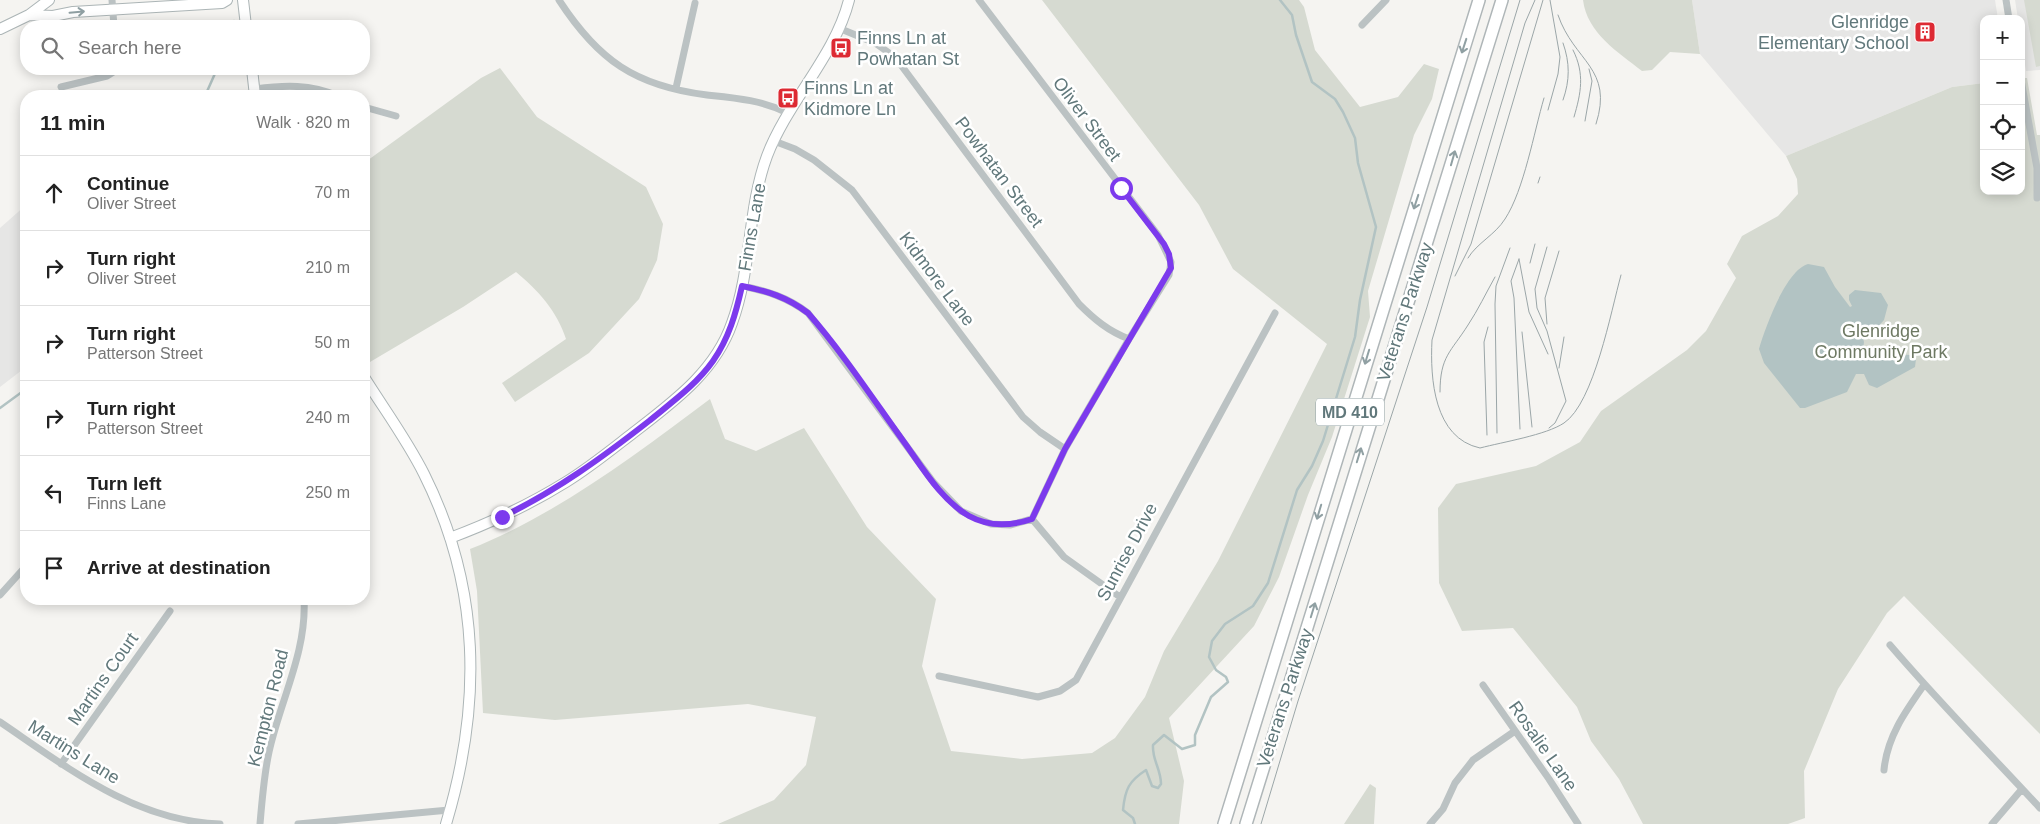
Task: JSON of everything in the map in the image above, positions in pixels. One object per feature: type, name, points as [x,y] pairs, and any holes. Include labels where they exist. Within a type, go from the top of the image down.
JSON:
[{"type":"main road","name":"Veterans Parkway","points":[[1224,824],[1479,0]]},
{"type":"main road","name":"Veterans Parkway","points":[[1246,824],[1502,0]]},
{"type":"street","points":[[0,29],[29,14],[49,0]]},
{"type":"street","points":[[29,14],[53,16],[112,5],[222,3],[227,0]]},
{"type":"street","points":[[242,0],[245,20]]},
{"type":"street","points":[[559,0],[587,40],[618,66],[640,78],[706,94],[754,100],[788,113]]},
{"type":"street","name":"Finns Lane","points":[[450,538],[502,517],[566,483],[677,399],[699,379],[722,346],[732,322],[742,286],[758,186],[774,141],[788,113],[841,29],[849,0]]},
{"type":"street","name":"Oliver Street","points":[[979,0],[1158,235],[1169,254],[1171,262],[1169,275],[1065,449],[1032,519]]},
{"type":"street","points":[[1362,25],[1386,0]]},
{"type":"street","points":[[2006,0],[2008,15]]},
{"type":"street","points":[[676,88],[694,3]]},
{"type":"street","points":[[112,5],[113,20]]},
{"type":"street","name":"Powhatan Street","points":[[841,29],[875,43],[895,57],[1079,304],[1113,334],[1129,339]]},
{"type":"street","points":[[61,87],[109,75]]},
{"type":"street","points":[[253,75],[255,90]]},
{"type":"street","points":[[264,90],[283,86],[319,88],[324,90]]},
{"type":"street","points":[[2025,102],[2037,168],[2037,198]]},
{"type":"street","points":[[370,109],[396,116]]},
{"type":"street","name":"Kidmore Lane","points":[[774,141],[795,149],[814,160],[852,190],[1023,417],[1040,432],[1065,449]]},
{"type":"street","points":[[742,286],[787,299],[808,313],[934,483],[961,511],[971,517],[991,524],[1010,525],[1032,519],[1064,557],[1120,597]]},
{"type":"street","name":"Sunrise Drive","points":[[939,676],[1032,697],[1046,696],[1060,690],[1080,676],[1120,597],[1275,312]]},
{"type":"street","points":[[370,387],[424,475],[450,538],[470,628],[472,663],[467,725],[446,824]]},
{"type":"street","points":[[0,595],[20,573]]},
{"type":"street","name":"Kempton Road","points":[[260,824],[269,751],[294,670],[304,621],[304,605]]},
{"type":"street","name":"Martins Court","points":[[62,764],[170,611]]},
{"type":"street","points":[[1890,644],[1924,685],[1943,702],[2040,808]]},
{"type":"street","name":"Rosalie Lane","points":[[1483,685],[1578,824]]},
{"type":"street","points":[[1884,770],[1886,750],[1891,737],[1924,685]]},
{"type":"street","name":"Martins Lane","points":[[0,722],[83,779],[152,813],[186,821],[220,824]]},
{"type":"street","points":[[1430,824],[1443,809],[1455,783],[1473,760],[1515,731]]},
{"type":"street","points":[[1992,824],[2022,789]]},
{"type":"street","points":[[298,824],[449,810]]},
{"type":"shaded area","points":[[1692,0],[1995,0],[1997,15],[1980,15],[1980,84],[1952,87],[1786,156],[1700,54]]},
{"type":"shaded area","points":[[2015,0],[2040,0],[2040,70],[2026,71],[2025,15],[2017,15]]},
{"type":"shaded area","points":[[20,210],[20,372],[0,387],[0,228]]},
{"type":"shaded area","points":[[1808,264],[1824,267],[1835,287],[1850,307],[1852,306],[1849,295],[1855,290],[1881,293],[1888,305],[1884,320],[1875,330],[1861,325],[1860,327],[1864,342],[1862,359],[1864,360],[1872,352],[1910,355],[1916,359],[1915,367],[1877,388],[1869,385],[1864,374],[1856,374],[1847,392],[1805,408],[1800,408],[1764,363],[1759,349],[1771,314],[1784,288],[1800,269]]},
{"type":"green space","points":[[1042,0],[1299,0],[1304,7],[1315,50],[1360,107],[1398,97],[1424,64],[1439,69],[1432,99],[1414,135],[1368,291],[1370,317],[1332,437],[1308,495],[1279,577],[1254,626],[1169,718],[1184,781],[1179,824],[718,824],[774,800],[806,765],[816,717],[748,704],[555,720],[483,713],[477,591],[470,549],[503,535],[565,501],[624,462],[710,399],[725,439],[756,451],[804,428],[867,527],[936,599],[922,666],[951,751],[1022,759],[1092,753],[1115,738],[1145,697],[1164,651],[1218,561],[1327,344],[1233,269],[1199,205]]},
{"type":"green space","points":[[1583,0],[1692,0],[1700,54],[1670,52],[1652,70],[1642,71],[1614,49],[1597,32],[1586,12]]},
{"type":"green space","points":[[2024,0],[2040,0],[2040,66],[2036,67]]},
{"type":"green space","points":[[500,68],[537,117],[646,187],[663,224],[657,260],[639,299],[589,353],[515,402],[502,383],[566,339],[552,310],[532,286],[516,272],[463,307],[370,362],[370,159],[481,78]]},
{"type":"green space","name":"Glenridge Community Park","points":[[2025,78],[2027,78],[2037,135],[2040,135],[2040,734],[1904,596],[1887,613],[1838,689],[1804,771],[1805,818],[1788,824],[1643,824],[1619,779],[1591,741],[1577,707],[1513,628],[1462,631],[1439,583],[1438,508],[1456,484],[1536,466],[1580,442],[1601,411],[1687,350],[1706,331],[1736,278],[1727,264],[1742,236],[1778,216],[1798,194],[1797,179],[1786,156],[1952,87],[1980,84],[1980,195],[2025,195]]},
{"type":"green space","points":[[1370,784],[1376,788],[1374,824],[1344,824]]},
{"type":"waterway","points":[[1135,824],[1133,818],[1123,810],[1129,786],[1146,770],[1152,786],[1158,788],[1161,784],[1153,745],[1164,735],[1182,749],[1195,745],[1195,735],[1211,697],[1228,682],[1226,677],[1216,670],[1209,657],[1212,641],[1225,624],[1253,606],[1268,583],[1297,490],[1312,466],[1323,441],[1355,337],[1360,300],[1376,227],[1358,163],[1355,138],[1335,99],[1312,82],[1296,35],[1292,15],[1280,0]]},
{"type":"waterway","points":[[208,90],[214,75]]},
{"type":"waterway","points":[[0,408],[20,393]]},
{"type":"tram line","points":[[1261,824],[1298,701],[1427,307],[1520,0]]},
{"type":"tram line","points":[[1535,0],[1525,23],[1432,340],[1434,389],[1444,420],[1453,432],[1465,442],[1480,448],[1536,435],[1564,423],[1575,412],[1593,377],[1621,275]]},
{"type":"tram line","points":[[1455,276],[1471,244],[1543,0]]},
{"type":"tram line","points":[[1548,110],[1558,74],[1560,57],[1550,0]]},
{"type":"tram line","points":[[1558,15],[1565,31],[1596,77],[1600,90],[1600,105],[1596,124]]},
{"type":"tram line","points":[[1563,43],[1568,72],[1563,100]]},
{"type":"tram line","points":[[1573,50],[1579,67],[1581,84],[1574,117]]},
{"type":"tram line","points":[[1585,121],[1592,81],[1589,69]]},
{"type":"tram line","points":[[1468,258],[1501,225],[1512,207],[1528,160],[1544,98]]},
{"type":"tram line","points":[[1538,183],[1540,177]]},
{"type":"tram line","points":[[1530,263],[1535,244]]},
{"type":"tram line","points":[[1547,247],[1535,289],[1537,308],[1547,331],[1566,401],[1555,423],[1549,428]]},
{"type":"tram line","points":[[1497,433],[1496,286],[1510,248]]},
{"type":"tram line","points":[[1547,324],[1545,298],[1559,251]]},
{"type":"tram line","points":[[1519,259],[1511,281],[1514,298],[1520,429]]},
{"type":"tram line","points":[[1519,259],[1529,312],[1548,354]]},
{"type":"tram line","points":[[1440,392],[1444,362],[1472,319],[1495,277]]},
{"type":"tram line","points":[[1487,435],[1484,342],[1488,327]]},
{"type":"tram line","points":[[1522,332],[1532,427]]},
{"type":"tram line","points":[[1559,368],[1564,337]]},
{"type":"place","name":"Glenridge Elementary School","points":[[1925,32]]},
{"type":"place","name":"Finns Ln at Powhatan St","points":[[841,48]]},
{"type":"place","name":"Finns Ln at Kidmore Ln","points":[[788,98]]},
{"type":"route","points":[[502,517],[566,483],[640,428],[699,379],[714,359],[729,331],[742,286],[787,299],[808,313],[934,483],[961,511],[982,522],[991,524],[1010,525],[1032,519],[1065,449],[1169,275],[1171,268],[1169,254],[1164,244],[1121,188]]}]
